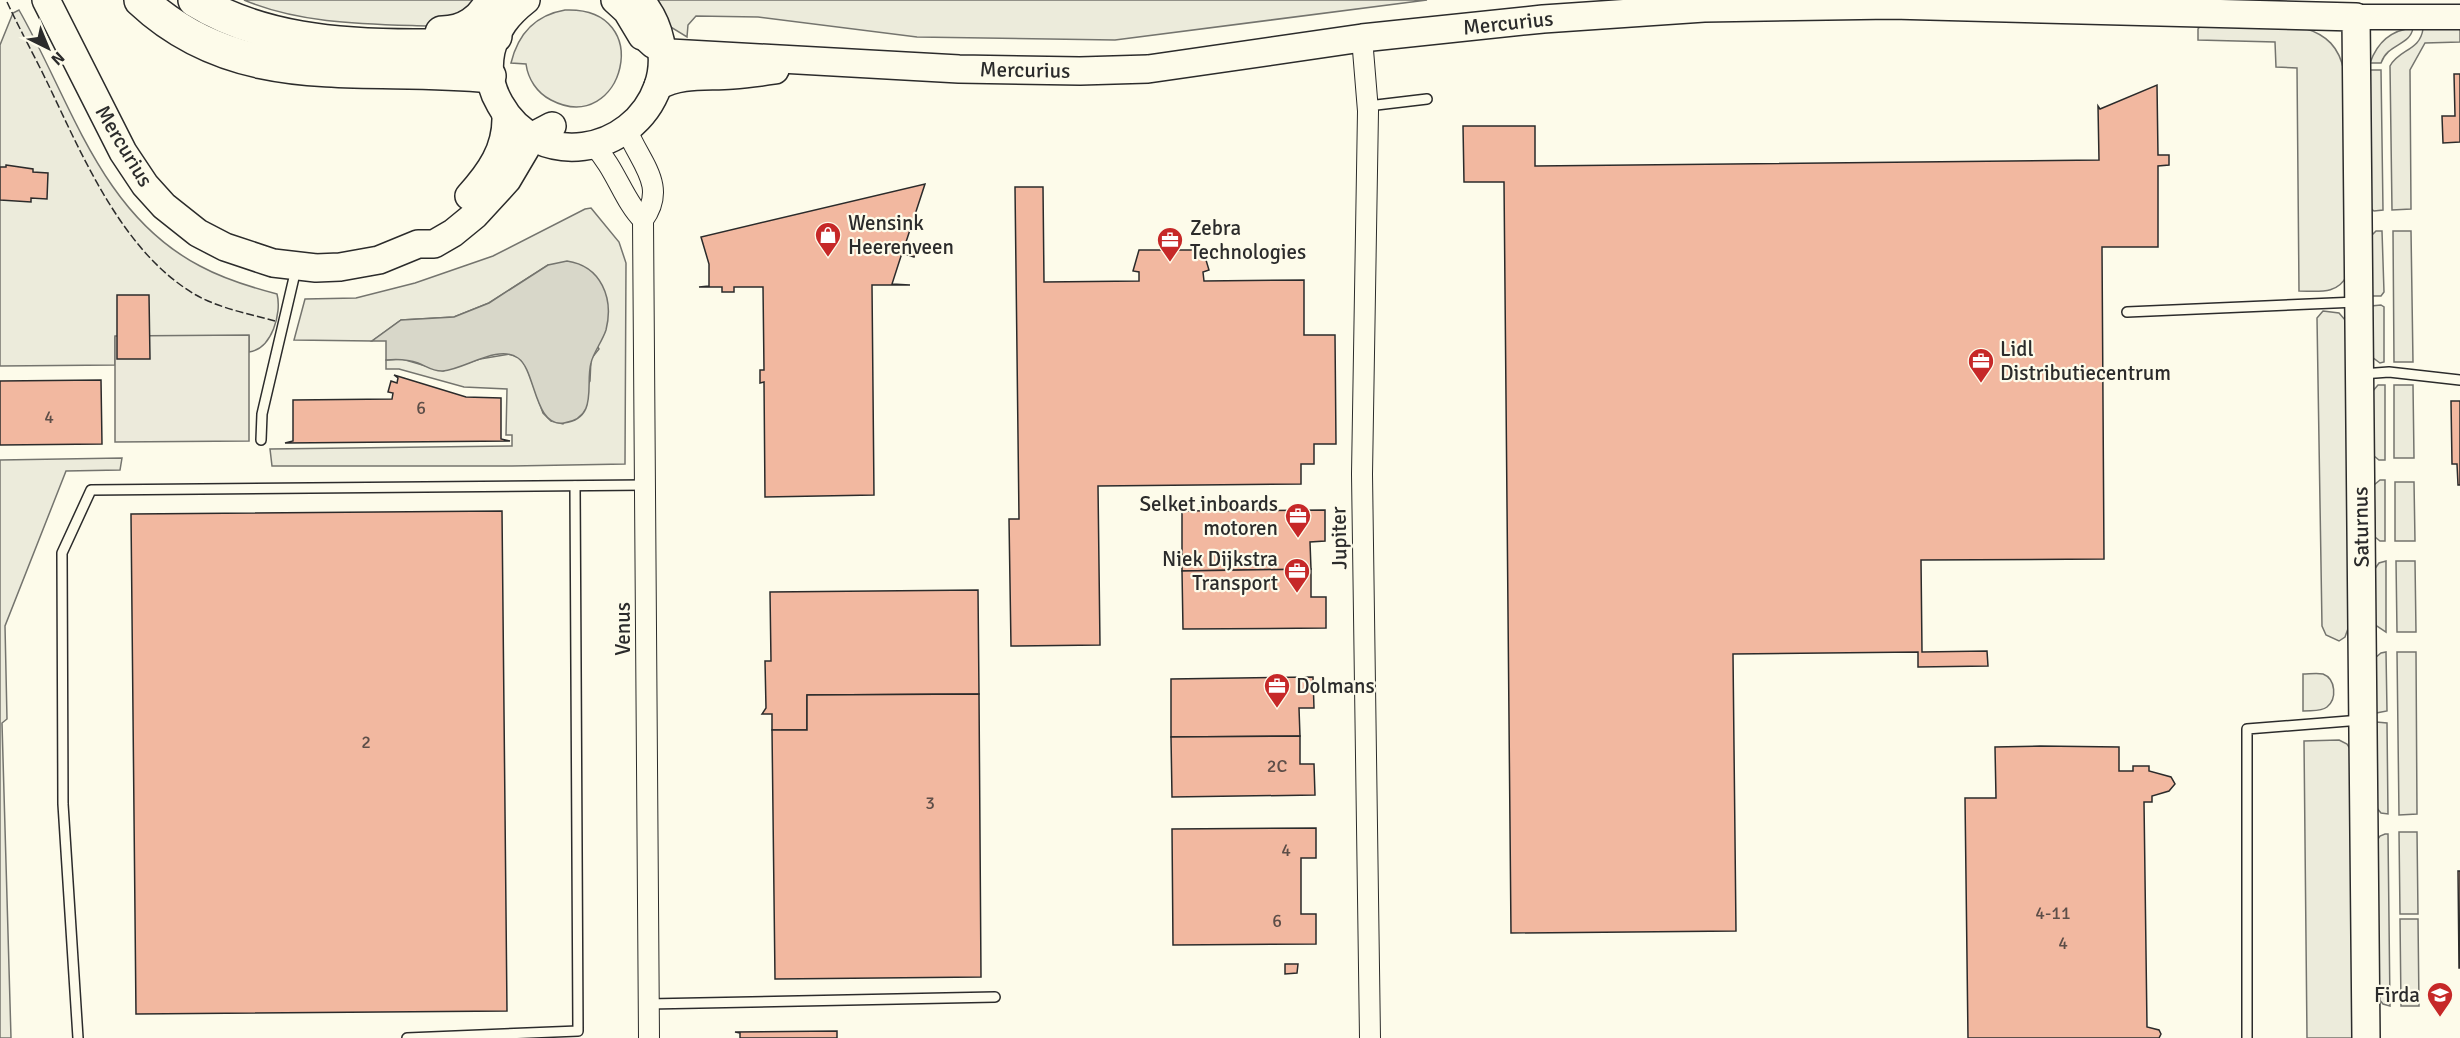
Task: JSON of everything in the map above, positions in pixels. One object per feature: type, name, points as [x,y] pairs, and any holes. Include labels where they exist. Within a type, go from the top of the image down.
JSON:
[{"type":"highway","points":[[141,0],[166,20],[205,43],[264,64],[333,71],[489,76]]},
{"type":"highway","points":[[195,0],[242,22],[280,33],[317,40],[385,46],[455,46],[472,45],[495,36]]},
{"type":"highway","points":[[385,46],[422,33],[460,30],[486,12],[511,2]]},
{"type":"main road","name":"Mercurius","points":[[46,0],[128,162],[159,201],[198,233],[225,248],[250,257],[296,267],[340,267],[379,260],[418,244],[434,244],[453,233],[475,215],[507,180],[542,131]]},
{"type":"main road","points":[[511,2],[495,36],[488,65],[489,76],[494,94],[506,116],[522,130],[542,131],[583,130],[624,122],[646,110],[662,74],[652,42],[615,0]]},
{"type":"main road","points":[[489,76],[507,83],[512,95],[542,131],[564,147],[593,145],[612,139],[624,122],[643,77],[656,25],[640,0]]},
{"type":"main road","name":"Mercurius","points":[[652,42],[681,54],[959,69],[1114,71],[1148,69],[1362,38],[1544,19],[1704,8],[1892,5],[2356,17]]},
{"type":"main road","name":"Saturnus","points":[[2356,17],[2366,1038]]},
{"type":"main road","name":"Mercurius","points":[[658,86],[669,80],[691,76],[731,75],[846,62]]},
{"type":"main road","name":"Mercurius","points":[[418,244],[428,231],[467,199],[490,171],[504,141],[506,116]]},
{"type":"street","name":"Mercurius","points":[[2356,17],[2460,17]]},
{"type":"street","name":"Jupiter","points":[[1362,38],[1368,106],[1362,474],[1370,1038]]},
{"type":"street","name":"Venus","points":[[624,122],[654,187],[653,207],[643,220],[649,1038]]},
{"type":"street","points":[[593,145],[610,165],[633,210],[643,220]]},
{"type":"lane","points":[[1368,106],[1427,99]]},
{"type":"lane","points":[[261,440],[262,414],[296,267]]},
{"type":"lane","points":[[2127,312],[2359,302]]},
{"type":"lane","points":[[2360,374],[2389,372],[2460,380]]},
{"type":"lane","points":[[78,1038],[63,804],[62,553],[91,490],[646,485]]},
{"type":"lane","points":[[407,1038],[578,1031],[575,486]]},
{"type":"lane","points":[[2247,1038],[2247,729],[2363,720]]},
{"type":"lane","points":[[648,1004],[995,997]]},
{"type":"shaded area","points":[[244,0],[480,0],[440,24],[427,26],[357,23],[311,18],[288,14]]},
{"type":"shaded area","points":[[653,0],[1427,0],[1115,40],[917,37],[758,17],[696,16],[688,25],[687,37],[669,26]]},
{"type":"shaded area","points":[[19,10],[92,153],[112,186],[137,217],[166,244],[200,266],[237,282],[277,294],[278,311],[274,329],[264,344],[249,352],[249,336],[115,337],[115,365],[0,366],[0,45],[13,13]]},
{"type":"shaded area","points":[[565,10],[594,14],[612,28],[620,47],[620,68],[612,87],[597,101],[576,107],[551,100],[541,94],[529,75],[526,64],[511,63],[518,43],[537,21]]},
{"type":"shaded area","points":[[2201,25],[2304,28],[2325,38],[2339,55],[2344,71],[2347,275],[2333,289],[2299,291],[2297,68],[2276,67],[2275,42],[2198,40],[2198,29]]},
{"type":"shaded area","points":[[2413,28],[2408,38],[2384,56],[2381,63],[2370,63],[2377,49],[2386,39],[2405,29]]},
{"type":"shaded area","points":[[2460,28],[2460,42],[2425,43],[2410,70],[2411,209],[2392,210],[2390,66],[2394,60],[2418,42],[2423,29]]},
{"type":"shaded area","points":[[2369,70],[2381,70],[2383,210],[2374,211],[2369,207]]},
{"type":"shaded area","points":[[591,208],[619,242],[626,263],[625,464],[272,466],[270,449],[512,446],[512,435],[506,435],[507,389],[464,387],[399,369],[386,369],[386,360],[402,359],[443,371],[480,359],[510,354],[520,358],[527,368],[543,413],[551,421],[563,424],[590,381],[591,359],[599,349],[548,265],[489,303],[454,317],[401,320],[372,341],[294,340],[305,299],[356,298],[415,283],[493,256]]},
{"type":"shaded area","points":[[2376,231],[2382,231],[2384,292],[2381,296],[2372,296],[2370,237]]},
{"type":"shaded area","points":[[2393,231],[2411,231],[2413,362],[2394,362]]},
{"type":"shaded area","points":[[567,261],[589,269],[602,285],[608,306],[606,330],[591,363],[586,407],[575,420],[564,423],[554,422],[547,417],[536,397],[524,364],[510,354],[491,355],[440,371],[410,361],[386,360],[386,341],[372,341],[401,320],[454,317],[489,303],[548,265]]},
{"type":"shaded area","points":[[2371,306],[2384,307],[2384,362],[2380,363],[2372,357]]},
{"type":"shaded area","points":[[2323,311],[2339,313],[2346,321],[2350,623],[2345,637],[2339,641],[2326,635],[2322,626],[2317,318]]},
{"type":"shaded area","points":[[249,335],[249,441],[115,442],[115,336]]},
{"type":"shaded area","points":[[2378,385],[2385,385],[2385,460],[2379,460],[2374,456],[2372,392]]},
{"type":"shaded area","points":[[2394,385],[2413,385],[2414,458],[2394,458]]},
{"type":"shaded area","points":[[122,458],[120,470],[66,471],[5,626],[7,719],[2,723],[11,1038],[0,1038],[0,460]]},
{"type":"shaded area","points":[[2380,480],[2385,480],[2385,541],[2380,541],[2375,537],[2374,485]]},
{"type":"shaded area","points":[[2395,482],[2414,482],[2415,541],[2395,541]]},
{"type":"shaded area","points":[[2386,561],[2386,632],[2374,624],[2374,570],[2379,563]]},
{"type":"shaded area","points":[[2396,561],[2415,561],[2416,632],[2397,632]]},
{"type":"shaded area","points":[[2386,652],[2387,711],[2376,713],[2375,658]]},
{"type":"shaded area","points":[[2397,652],[2416,652],[2417,814],[2399,815]]},
{"type":"shaded area","points":[[2303,674],[2323,674],[2331,680],[2334,694],[2325,709],[2303,711]]},
{"type":"shaded area","points":[[2376,722],[2387,723],[2388,814],[2381,813],[2376,807]]},
{"type":"shaded area","points":[[2339,740],[2347,744],[2351,750],[2355,1038],[2307,1038],[2304,741]]},
{"type":"shaded area","points":[[2399,832],[2417,832],[2418,914],[2400,914]]},
{"type":"shaded area","points":[[2388,834],[2390,1006],[2383,1004],[2378,998],[2376,842],[2380,836]]},
{"type":"shaded area","points":[[2400,919],[2418,919],[2419,1006],[2401,1006]]},
{"type":"building","points":[[2454,74],[2460,74],[2460,142],[2443,143],[2442,116],[2455,116]]},
{"type":"building","points":[[2157,85],[2158,155],[2169,155],[2169,165],[2158,166],[2158,247],[2102,247],[2104,559],[1921,560],[1922,652],[1987,651],[1988,666],[1918,667],[1918,652],[1733,654],[1736,931],[1511,933],[1504,182],[1464,182],[1463,126],[1535,126],[1535,166],[2099,160],[2098,106],[2100,109]]},
{"type":"building","points":[[6,165],[33,169],[33,172],[48,173],[47,199],[31,198],[31,202],[0,200],[0,167],[6,167]]},
{"type":"building","points":[[925,184],[906,242],[917,246],[914,257],[902,253],[892,284],[910,285],[872,285],[874,495],[765,497],[764,382],[760,383],[760,370],[764,370],[763,287],[734,287],[734,292],[722,292],[722,287],[699,287],[709,286],[709,264],[701,237]]},
{"type":"building","points":[[1015,187],[1043,187],[1044,282],[1139,281],[1139,272],[1133,271],[1139,250],[1203,250],[1209,270],[1203,272],[1204,281],[1304,280],[1304,335],[1335,335],[1336,444],[1314,444],[1314,464],[1301,464],[1301,484],[1098,486],[1100,645],[1011,646],[1009,519],[1019,519]]},
{"type":"building","points":[[117,295],[149,295],[150,359],[117,359]]},
{"type":"building","points":[[394,375],[466,397],[501,398],[501,439],[510,441],[285,443],[293,441],[293,400],[392,399],[393,393],[388,392],[391,381],[397,383],[398,378]]},
{"type":"building","points":[[101,380],[102,444],[0,445],[0,381]]},
{"type":"building","points":[[2451,401],[2460,401],[2460,485],[2458,485],[2457,464],[2452,464]]},
{"type":"building","points":[[1325,510],[1325,541],[1310,542],[1311,569],[1182,571],[1182,511]]},
{"type":"building","points":[[502,511],[507,1011],[136,1014],[131,514]]},
{"type":"building","points":[[1311,569],[1311,597],[1326,597],[1326,628],[1183,629],[1182,571]]},
{"type":"building","points":[[978,590],[979,694],[807,695],[807,730],[772,730],[772,714],[762,714],[766,708],[765,661],[771,661],[770,592]]},
{"type":"building","points":[[1313,677],[1314,708],[1299,708],[1300,736],[1171,737],[1171,679]]},
{"type":"building","points":[[979,694],[981,977],[775,979],[772,730],[807,730],[807,695]]},
{"type":"building","points":[[1300,736],[1300,764],[1314,764],[1315,795],[1172,797],[1171,737]]},
{"type":"building","points":[[1995,747],[2119,747],[2119,771],[2133,771],[2133,766],[2149,766],[2149,771],[2171,777],[2175,784],[2169,791],[2152,796],[2152,802],[2144,802],[2147,1027],[2159,1030],[2161,1034],[2159,1038],[1968,1038],[1965,798],[1996,798]]},
{"type":"building","points":[[1316,828],[1316,858],[1301,858],[1301,914],[1316,914],[1316,944],[1173,945],[1172,829]]},
{"type":"building","points":[[2458,871],[2460,871],[2460,968],[2459,968]]},
{"type":"building","points":[[1285,964],[1298,964],[1297,973],[1285,974]]},
{"type":"building","points":[[837,1031],[837,1038],[740,1038],[740,1033],[735,1032]]},
{"type":"fence","points":[[7,2],[91,172],[126,229],[147,255],[170,277],[205,300],[275,321]]},
{"type":"place","name":"Wensink Heerenveen","points":[[828,258]]},
{"type":"place","name":"Zebra Technologies","points":[[1170,263]]},
{"type":"place","name":"Lidl Distributiecentrum","points":[[1981,384]]},
{"type":"place","name":"Selket inboards motoren","points":[[1298,539]]},
{"type":"place","name":"Niek Dijkstra Transport","points":[[1297,594]]},
{"type":"place","name":"Dolmans","points":[[1277,709]]},
{"type":"place","name":"Firda","points":[[2440,1018]]}]
